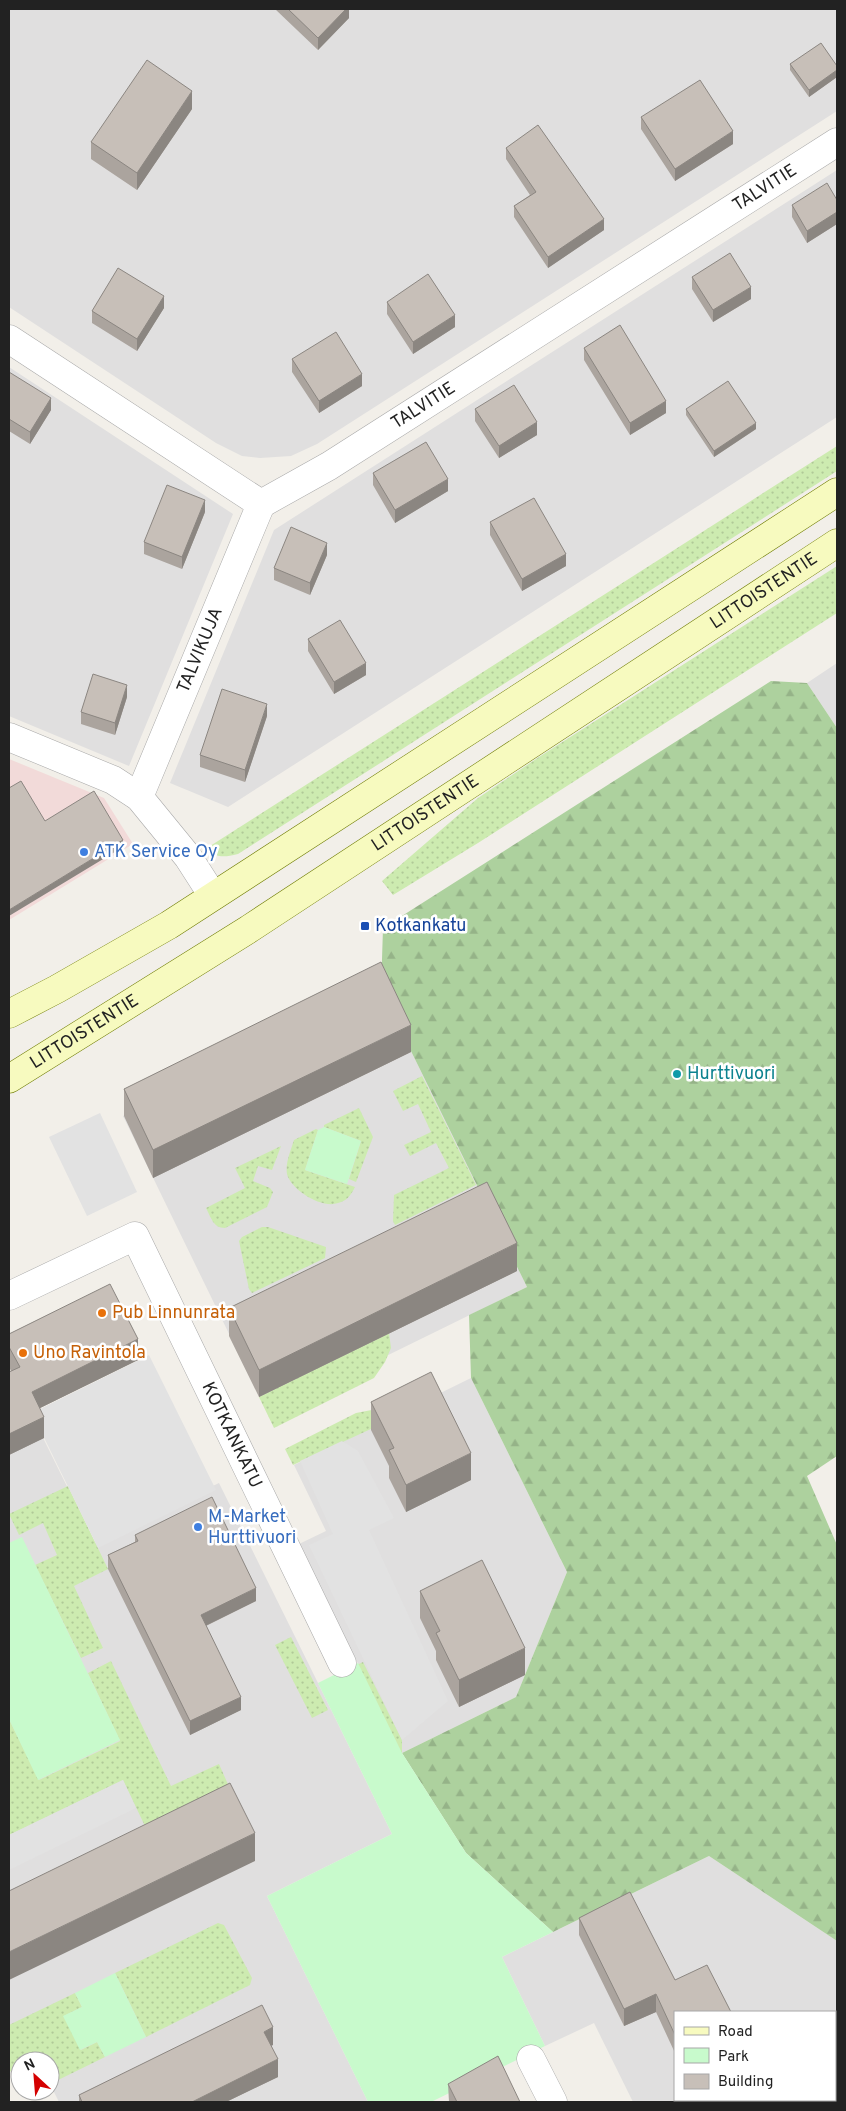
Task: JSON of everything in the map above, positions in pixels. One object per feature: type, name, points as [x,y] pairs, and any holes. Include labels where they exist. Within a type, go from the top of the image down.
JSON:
[{"type":"main road","points":[[9,1014],[160,930],[837,492]]},
{"type":"main road","name":"LITTOISTENTIE","points":[[9,1079],[249,928],[837,543]]},
{"type":"street","name":"TALVITIE","points":[[261,504],[329,466],[837,142]]},
{"type":"street","points":[[9,339],[261,504]]},
{"type":"street","name":"TALVIKUJA","points":[[139,797],[261,504]]},
{"type":"street","points":[[9,736],[113,780],[139,797],[188,857],[213,896]]},
{"type":"street","name":"KOTKANKATU","points":[[9,1296],[135,1236],[342,1663]]},
{"type":"street","points":[[531,2059],[554,2102]]},
{"type":"shaded area","points":[[9,9],[837,9],[837,111],[317,444],[291,456],[260,458],[242,456],[216,443],[9,307]]},
{"type":"shaded area","points":[[837,170],[837,417],[228,807],[170,783],[274,530]]},
{"type":"shaded area","points":[[9,367],[233,514],[129,766],[9,716]]},
{"type":"shaded area","points":[[837,663],[837,728],[807,683]]},
{"type":"shaded area","points":[[9,759],[104,798],[133,844],[9,920]]},
{"type":"shaded area","points":[[381,990],[527,1287],[268,1414],[123,1116]]},
{"type":"shaded area","points":[[100,1113],[137,1192],[87,1216],[49,1137]]},
{"type":"shaded area","points":[[149,1355],[216,1490],[98,1548],[32,1413]]},
{"type":"shaded area","points":[[9,1369],[95,1543],[219,1483],[392,1834],[267,1896],[368,2102],[59,2102],[60,2051],[10,2051],[9,2072]]},
{"type":"shaded area","points":[[471,1378],[567,1572],[516,1697],[402,1753],[299,1544],[326,1531],[294,1465]]},
{"type":"shaded area","points":[[342,1441],[358,1451],[394,1518],[369,1530],[448,1701],[402,1740],[309,1545],[333,1534],[300,1461]]},
{"type":"shaded area","points":[[123,1780],[136,1808],[9,1870],[9,1835]]},
{"type":"shaded area","points":[[709,1856],[837,1941],[837,2102],[633,2102],[594,2023],[545,2046],[502,1957]]},
{"type":"green space","points":[[837,446],[837,471],[238,854],[218,856],[207,848]]},
{"type":"green space","points":[[837,566],[837,613],[478,843],[393,895],[382,881],[478,798]]},
{"type":"green space","points":[[771,681],[807,683],[837,728],[837,1456],[807,1476],[837,1545],[837,1941],[709,1856],[553,1932],[466,1853],[402,1753],[516,1697],[567,1572],[471,1378],[469,1315],[527,1287],[381,990],[383,928]]},
{"type":"green space","points":[[422,1076],[476,1185],[395,1225],[393,1221],[394,1195],[449,1168],[436,1143],[410,1156],[404,1145],[431,1132],[418,1104],[403,1111],[393,1091]]},
{"type":"green space","points":[[359,1108],[373,1137],[356,1182],[349,1179],[361,1141],[324,1127],[324,1125]]},
{"type":"green space","points":[[324,1127],[361,1141],[347,1184],[305,1170],[318,1130]]},
{"type":"green space","points":[[316,1129],[318,1130],[305,1170],[355,1187],[344,1201],[331,1204],[316,1201],[294,1186],[287,1174],[288,1161],[294,1140]]},
{"type":"green space","points":[[281,1146],[272,1170],[258,1166],[253,1181],[270,1188],[273,1192],[267,1207],[225,1228],[215,1224],[206,1208],[245,1188],[235,1168]]},
{"type":"green space","points":[[262,1227],[268,1227],[326,1247],[325,1258],[252,1293],[249,1289],[239,1241],[242,1237]]},
{"type":"green space","points":[[389,1333],[391,1348],[385,1362],[374,1378],[274,1428],[259,1397]]},
{"type":"green space","points":[[382,1408],[386,1422],[293,1465],[285,1449],[356,1413]]},
{"type":"green space","points":[[68,1486],[108,1569],[74,1586],[103,1648],[81,1658],[35,1565],[57,1555],[43,1523],[19,1535],[9,1514]]},
{"type":"green space","points":[[22,1537],[120,1740],[38,1780],[9,1719],[9,1543]]},
{"type":"green space","points":[[291,1637],[328,1710],[312,1718],[275,1645]]},
{"type":"green space","points":[[111,1661],[171,1786],[219,1764],[238,1807],[151,1829],[144,1824],[123,1780],[9,1835],[9,1719],[39,1780],[120,1741],[88,1673]]},
{"type":"green space","points":[[363,1662],[402,1740],[402,1753],[330,1678]]},
{"type":"green space","points":[[358,1663],[402,1753],[466,1853],[553,1932],[502,1957],[545,2046],[431,2102],[368,2102],[267,1896],[392,1834],[318,1683]]},
{"type":"green space","points":[[218,1923],[224,1925],[252,1978],[250,1985],[146,2037],[115,1973]]},
{"type":"green space","points":[[115,1973],[146,2037],[105,2057],[97,2042],[80,2050],[63,2016],[82,2007],[75,1993]]},
{"type":"green space","points":[[75,1993],[82,2007],[64,2016],[81,2050],[97,2042],[105,2057],[60,2079],[60,2051],[10,2051],[9,2072],[9,2025]]},
{"type":"building","points":[[288,9],[346,9],[318,38]]},
{"type":"building","points":[[821,43],[837,66],[837,70],[809,90],[790,64]]},
{"type":"building","points":[[147,60],[192,91],[137,173],[91,142]]},
{"type":"building","points":[[700,80],[733,131],[675,169],[641,117]]},
{"type":"building","points":[[538,125],[604,219],[548,257],[514,206],[536,192],[506,148]]},
{"type":"building","points":[[827,183],[837,200],[837,212],[807,231],[792,205]]},
{"type":"building","points":[[730,253],[751,287],[713,310],[692,277]]},
{"type":"building","points":[[118,268],[164,296],[137,339],[92,311]]},
{"type":"building","points":[[428,274],[455,315],[413,342],[387,302]]},
{"type":"building","points":[[620,325],[666,401],[630,423],[584,348]]},
{"type":"building","points":[[336,332],[362,374],[319,401],[292,359]]},
{"type":"building","points":[[9,372],[51,398],[30,432],[9,419]]},
{"type":"building","points":[[728,381],[756,423],[714,451],[686,409]]},
{"type":"building","points":[[514,385],[537,422],[499,446],[475,409]]},
{"type":"building","points":[[426,442],[448,479],[395,510],[373,473]]},
{"type":"building","points":[[167,485],[205,500],[182,557],[144,542]]},
{"type":"building","points":[[534,498],[566,554],[522,579],[490,522]]},
{"type":"building","points":[[291,527],[327,543],[310,583],[274,568]]},
{"type":"building","points":[[340,620],[366,663],[334,682],[308,639]]},
{"type":"building","points":[[93,674],[127,685],[115,723],[81,712]]},
{"type":"building","points":[[222,689],[267,704],[245,770],[200,755]]},
{"type":"building","points":[[21,781],[45,821],[94,791],[123,840],[9,910],[9,788]]},
{"type":"building","points":[[381,962],[411,1025],[153,1150],[124,1089]]},
{"type":"building","points":[[487,1182],[517,1243],[259,1370],[229,1308]]},
{"type":"building","points":[[110,1284],[138,1339],[32,1392],[44,1417],[9,1434],[9,1372],[20,1367],[9,1347],[9,1334]]},
{"type":"building","points":[[431,1372],[471,1453],[406,1485],[389,1450],[394,1448],[371,1402]]},
{"type":"building","points":[[212,1497],[256,1588],[201,1615],[241,1697],[190,1721],[108,1555],[138,1541],[135,1535]]},
{"type":"building","points":[[482,1560],[525,1648],[459,1680],[436,1633],[440,1631],[420,1591]]},
{"type":"building","points":[[230,1783],[255,1833],[9,1952],[9,1891]]},
{"type":"building","points":[[630,1892],[675,1980],[707,1965],[730,2011],[674,2011],[674,2033],[656,1994],[624,2009],[579,1918]]},
{"type":"building","points":[[262,2005],[273,2027],[264,2032],[278,2059],[192,2102],[82,2102],[79,2095]]},
{"type":"building","points":[[498,2056],[520,2102],[457,2102],[448,2084]]},
{"type":"building","points":[[748,2101],[813,2102],[748,2102]]},
{"type":"place","name":"ATK Service Oy","points":[[84,852]]},
{"type":"place","name":"Kotkankatu","points":[[365,926]]},
{"type":"place","name":"Hurttivuori","points":[[677,1074]]},
{"type":"place","name":"Pub Linnunrata","points":[[102,1313]]},
{"type":"place","name":"Uno Ravintola","points":[[23,1353]]},
{"type":"place","name":"M-Market Hurttivuori","points":[[198,1527]]}]
